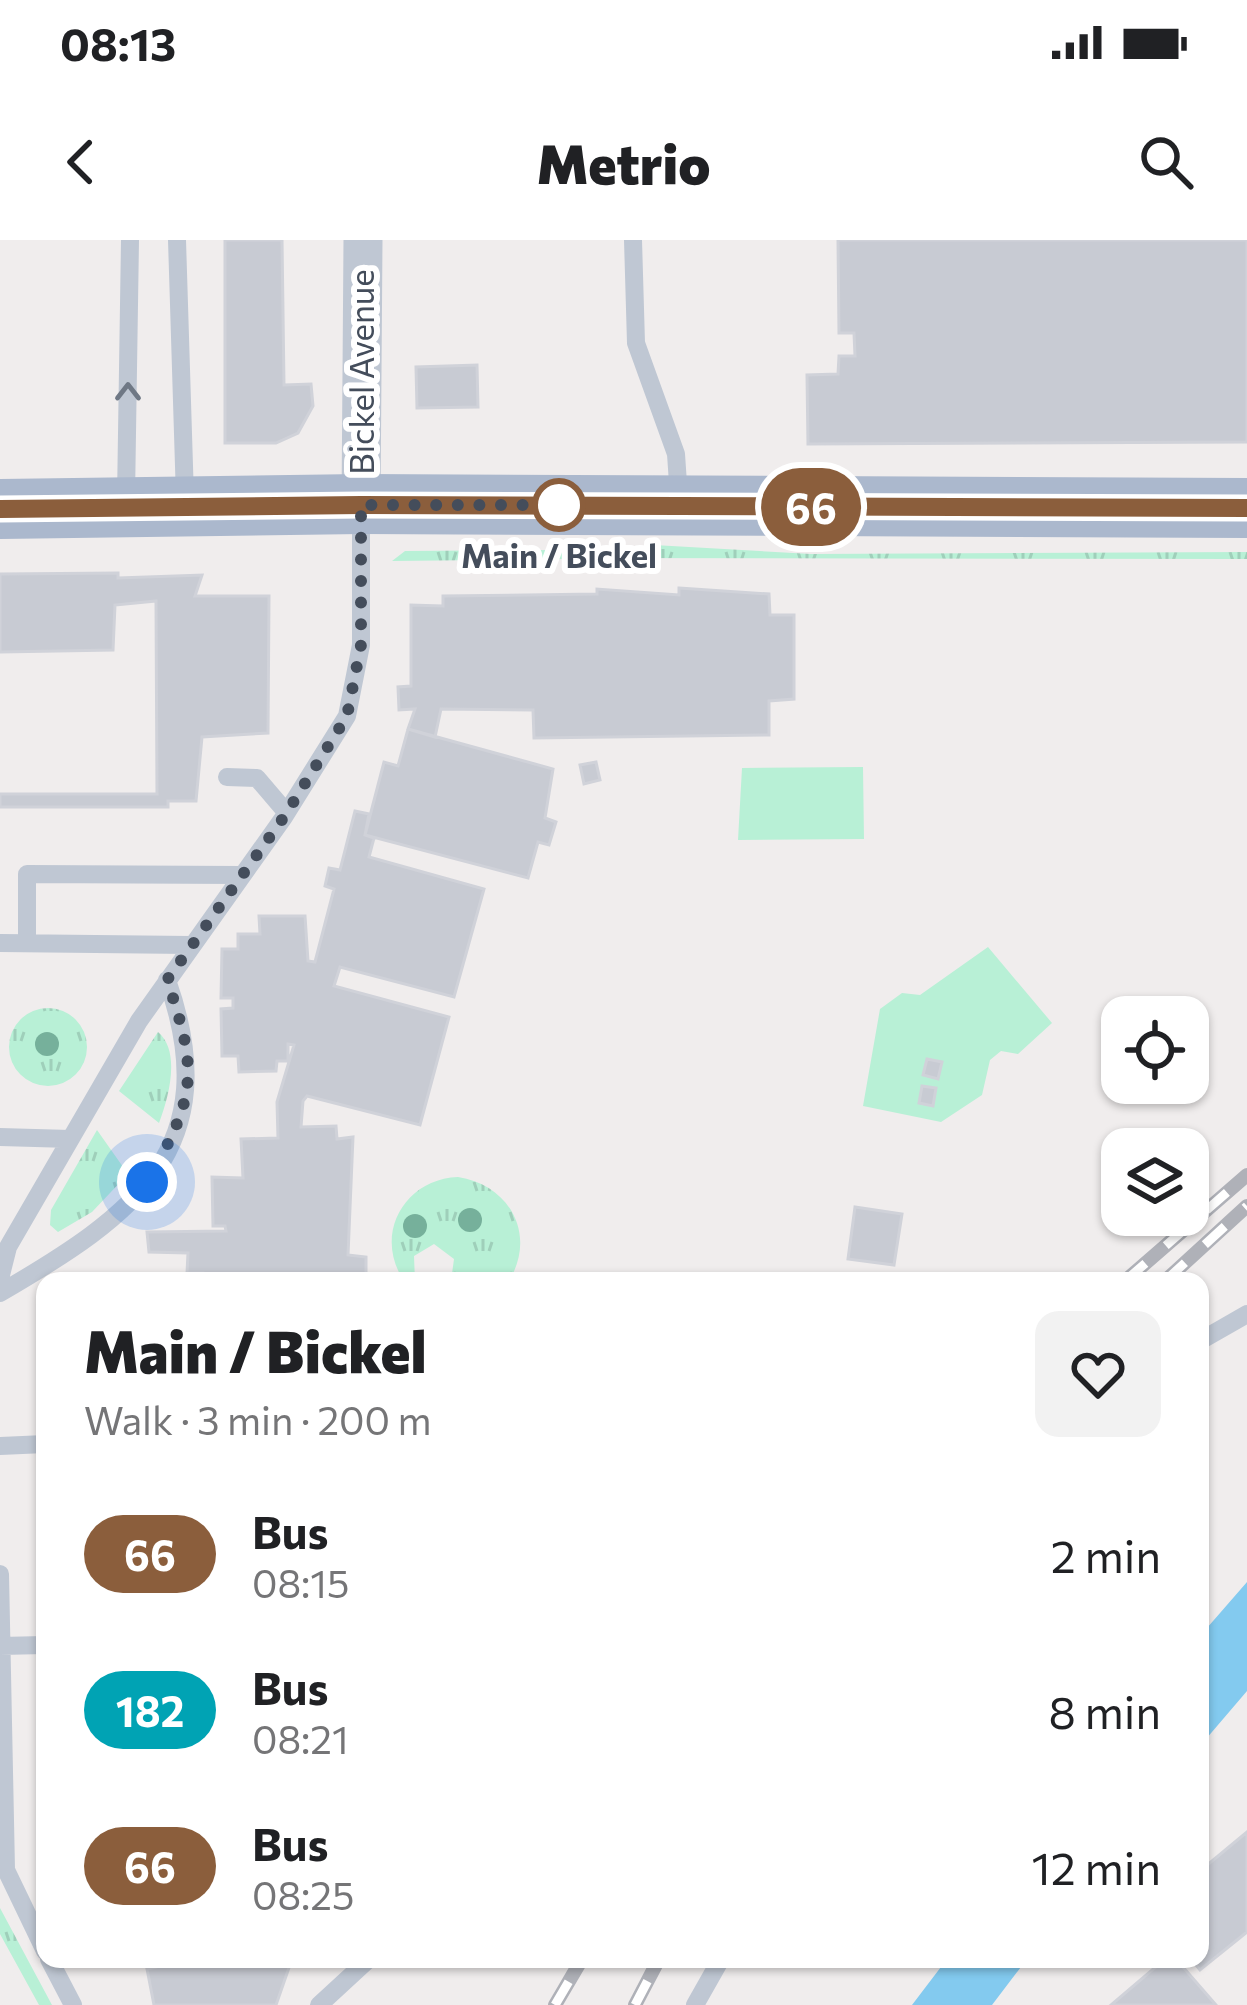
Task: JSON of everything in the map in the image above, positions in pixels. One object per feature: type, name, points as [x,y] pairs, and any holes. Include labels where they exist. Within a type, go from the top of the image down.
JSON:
[{"type":"main road","points":[[0,509],[361,505],[1247,508]]},
{"type":"street","name":"Bickel Avenue","points":[[361,505],[362,240]]},
{"type":"lane","points":[[125,509],[130,240]]},
{"type":"lane","points":[[177,240],[185,508]]},
{"type":"lane","points":[[633,240],[636,343],[676,454],[680,506]]},
{"type":"lane","points":[[0,1280],[4,1247],[167,980],[286,812],[347,716],[361,645],[361,505]]},
{"type":"lane","points":[[227,777],[257,778],[286,812]]},
{"type":"lane","points":[[27,944],[27,874],[241,875]]},
{"type":"lane","points":[[0,943],[190,945]]},
{"type":"lane","points":[[37,1272],[77,1249],[134,1201],[181,1122],[189,1095],[189,1059],[167,980]]},
{"type":"lane","points":[[0,1137],[70,1139]]},
{"type":"lane","points":[[0,1293],[36,1272]]},
{"type":"lane","points":[[1209,1336],[1247,1314]]},
{"type":"lane","points":[[0,1446],[36,1444]]},
{"type":"lane","points":[[0,1574],[6,1870],[36,1932]]},
{"type":"lane","points":[[1,1646],[36,1645]]},
{"type":"lane","points":[[54,1968],[74,2005]]},
{"type":"lane","points":[[320,2005],[359,1968]]},
{"type":"lane","points":[[694,2005],[716,1968]]},
{"type":"green space","points":[[654,545],[811,554],[1247,552],[1247,559],[582,558],[582,551],[650,550]]},
{"type":"green space","points":[[569,550],[569,559],[392,561],[405,551]]},
{"type":"green space","points":[[863,767],[864,839],[738,840],[742,768]]},
{"type":"green space","points":[[988,947],[1052,1023],[1018,1054],[1001,1051],[990,1060],[982,1095],[941,1122],[863,1106],[880,1009],[902,993],[920,995]]},
{"type":"green space","points":[[48,1008],[75,1020],[87,1047],[75,1074],[48,1086],[21,1074],[9,1047],[21,1020]]},
{"type":"green space","points":[[158,1032],[171,1062],[159,1123],[119,1091]]},
{"type":"green space","points":[[97,1130],[128,1174],[92,1212],[58,1232],[50,1225],[51,1210]]},
{"type":"green space","points":[[458,1177],[476,1182],[504,1201],[519,1230],[513,1272],[452,1272],[454,1259],[434,1244],[414,1256],[415,1272],[400,1272],[392,1246],[399,1212],[422,1188]]},
{"type":"green space","points":[[0,1908],[52,2005],[39,2005],[0,1934]]},
{"type":"water","points":[[1247,1582],[1247,1691],[1209,1735],[1209,1626]]},
{"type":"water","points":[[940,1968],[1020,1968],[992,2005],[912,2005]]},
{"type":"building","points":[[225,240],[282,240],[284,385],[311,384],[313,406],[298,433],[276,443],[225,443]]},
{"type":"building","points":[[838,240],[1247,240],[1247,442],[808,444],[807,375],[838,374],[839,356],[855,356],[854,333],[839,333]]},
{"type":"building","points":[[477,365],[478,407],[417,408],[416,367]]},
{"type":"building","points":[[118,573],[118,578],[202,575],[195,596],[269,596],[268,733],[202,737],[196,801],[168,801],[168,807],[0,807],[0,794],[157,794],[156,601],[115,605],[113,650],[0,652],[0,574]]},
{"type":"building","points":[[679,588],[769,594],[770,615],[794,615],[794,699],[769,701],[769,735],[534,738],[533,710],[441,709],[435,737],[408,729],[415,709],[399,710],[398,687],[411,686],[411,605],[443,606],[443,596],[597,594],[597,589],[679,595]]},
{"type":"building","points":[[408,729],[553,769],[545,818],[556,822],[549,845],[538,842],[528,878],[365,835],[384,762],[398,766]]},
{"type":"building","points":[[596,762],[600,780],[584,784],[580,765]]},
{"type":"building","points":[[355,811],[369,814],[365,835],[374,838],[369,857],[484,889],[454,997],[340,967],[334,986],[449,1017],[420,1125],[307,1096],[303,1101],[301,1127],[336,1126],[337,1139],[353,1137],[348,1255],[366,1257],[366,1272],[187,1272],[188,1253],[149,1252],[147,1232],[226,1231],[225,1226],[213,1226],[212,1177],[243,1178],[241,1139],[278,1138],[277,1102],[294,1045],[288,1044],[288,1061],[277,1061],[276,1071],[239,1072],[238,1056],[222,1056],[221,1009],[233,1008],[233,998],[221,998],[222,949],[238,949],[238,934],[260,934],[259,916],[305,916],[308,961],[315,962],[334,889],[325,886],[329,868],[340,870]]},
{"type":"building","points":[[927,1059],[942,1062],[938,1079],[923,1075]]},
{"type":"building","points":[[922,1086],[936,1088],[933,1106],[919,1103]]},
{"type":"building","points":[[855,1207],[902,1214],[894,1265],[848,1259]]},
{"type":"building","points":[[1247,1832],[1247,1932],[1209,1963],[1209,1864]]},
{"type":"building","points":[[289,1968],[276,2005],[154,2005],[147,1969]]},
{"type":"building","points":[[1154,1968],[1184,1968],[1216,2005],[1111,2005]]},
{"type":"railway","points":[[1135,1272],[1247,1175]]},
{"type":"railway","points":[[1175,1272],[1247,1206]]},
{"type":"railway","points":[[555,2005],[577,1968]]},
{"type":"railway","points":[[635,2005],[654,1968]]},
{"type":"bus line","name":"66","points":[[0,509],[361,505],[1247,508]]},
{"type":"place","name":"Main / Bickel","points":[[559,505]]},
{"type":"route","points":[[147,1182],[181,1122],[189,1095],[189,1059],[167,980],[284,817],[347,716],[361,645],[361,505],[559,505]]}]
